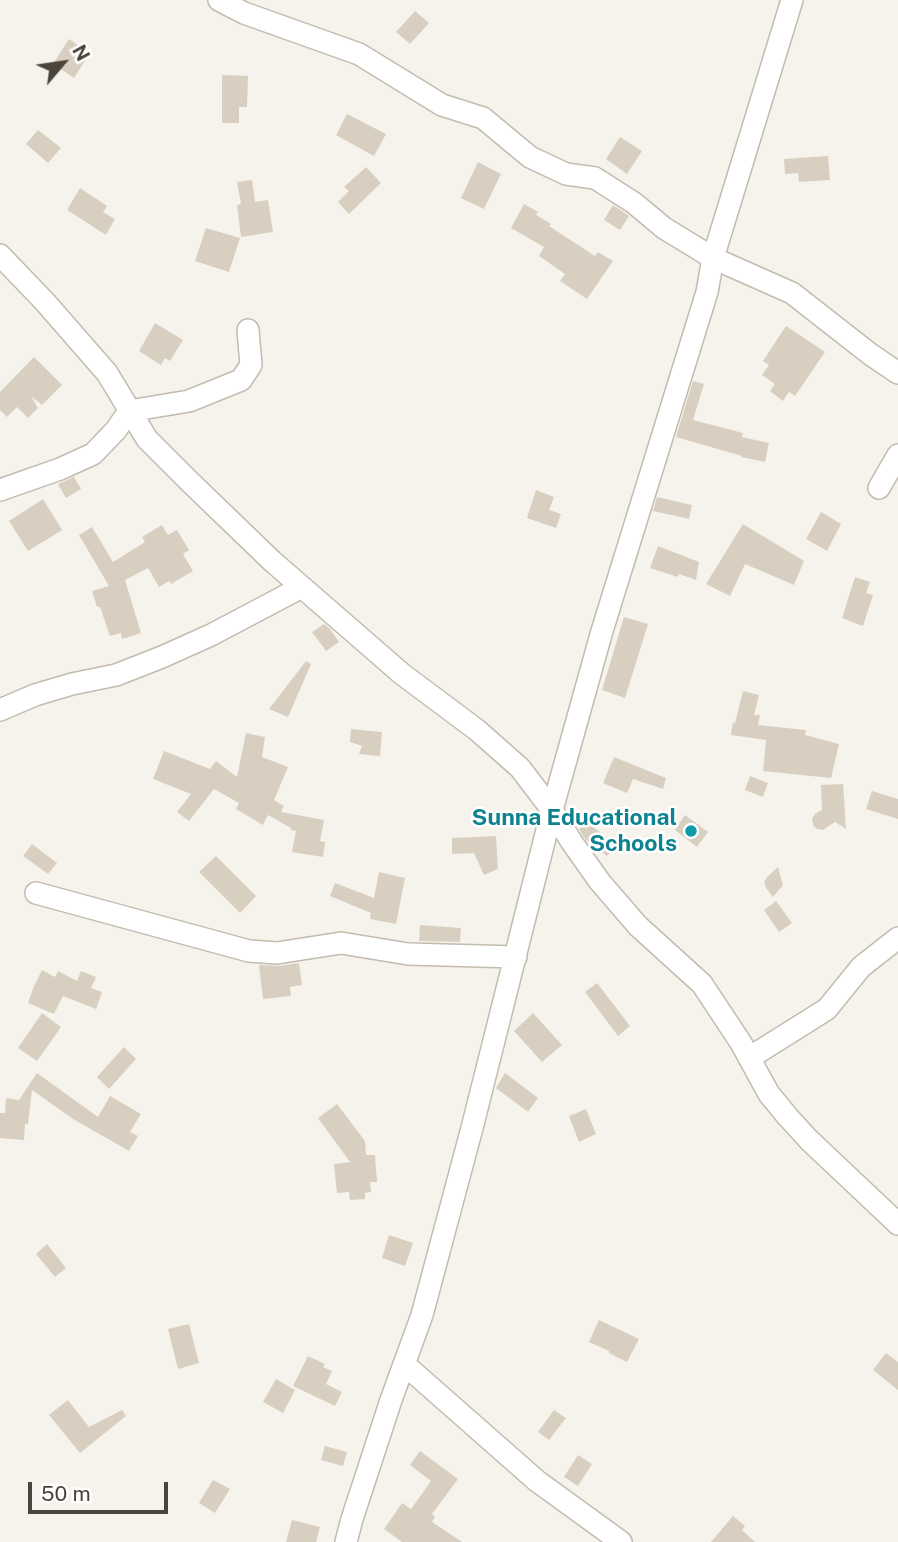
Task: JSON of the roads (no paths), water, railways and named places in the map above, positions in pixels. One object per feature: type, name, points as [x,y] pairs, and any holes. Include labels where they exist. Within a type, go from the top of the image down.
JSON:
[{"type":"street","points":[[219,0],[244,13],[359,54],[442,106],[483,118],[530,158],[566,174],[595,178],[634,202],[664,228],[713,258],[792,293],[898,373]]},
{"type":"street","points":[[346,1542],[359,1496],[422,1315],[552,810],[602,631],[707,292],[713,258],[792,0]]},
{"type":"street","points":[[0,255],[107,373],[147,439],[173,465],[272,561],[402,674],[477,730],[520,768],[600,882],[638,926],[702,984],[769,1094],[788,1117],[898,1224]]},
{"type":"street","points":[[0,490],[93,454],[116,430],[129,411],[189,401],[241,380],[251,365],[248,330]]},
{"type":"street","points":[[879,488],[898,455]]},
{"type":"street","points":[[0,710],[36,695],[116,675],[162,657],[211,635],[302,587]]},
{"type":"street","points":[[36,893],[249,951],[277,953],[341,943],[408,954],[516,957]]},
{"type":"street","points":[[749,1058],[827,1009],[861,967],[898,938]]},
{"type":"street","points":[[404,1364],[537,1481],[621,1542]]},
{"type":"place","name":"Sunna Educational Schools","points":[[691,831]]}]
